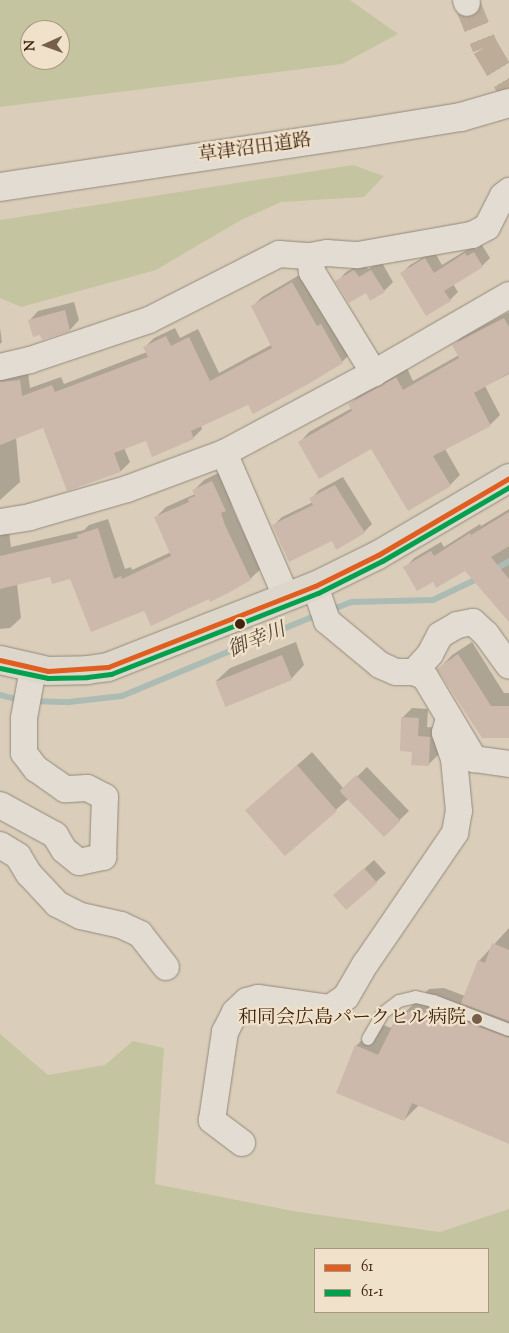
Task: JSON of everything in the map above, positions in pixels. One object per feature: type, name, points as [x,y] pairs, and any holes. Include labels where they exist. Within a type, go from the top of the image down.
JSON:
[{"type":"main road","points":[[0,660],[32,669],[48,671],[108,667],[315,586],[378,555],[509,478]]},
{"type":"street","name":"草津沼田道路","points":[[0,187],[461,117],[509,103]]},
{"type":"street","points":[[0,367],[30,360],[149,320],[280,254],[310,256],[327,253],[358,255],[472,235],[487,227],[503,196],[509,191]]},
{"type":"street","points":[[310,256],[312,272],[374,373]]},
{"type":"street","points":[[0,522],[30,517],[127,489],[224,453],[374,373],[509,296]]},
{"type":"street","points":[[224,453],[286,596]]},
{"type":"street","points":[[315,586],[328,621],[380,666],[396,672],[414,672],[425,677],[474,759],[509,764]]},
{"type":"street","points":[[414,672],[430,654],[440,635],[457,625],[473,622],[486,634],[509,666]]},
{"type":"street","points":[[0,805],[55,835],[64,850],[79,862],[103,857],[105,796],[87,788],[65,789],[36,769],[24,753],[24,718],[32,669]]},
{"type":"street","points":[[242,1143],[212,1120],[225,1032],[235,1012],[247,1001],[258,998],[330,1008],[346,997],[366,963],[455,833],[460,811],[454,759],[445,733],[449,718]]},
{"type":"street","points":[[0,845],[18,856],[29,874],[57,904],[81,916],[120,925],[140,934],[166,967]]},
{"type":"lane","points":[[368,1039],[383,1013],[399,1001],[416,997],[434,1001],[509,1030]]},
{"type":"green space","points":[[0,0],[350,0],[398,34],[342,64],[0,107]]},
{"type":"green space","points":[[353,165],[384,176],[364,197],[281,202],[241,220],[156,270],[21,307],[0,298],[0,220]]},
{"type":"green space","points":[[0,1034],[48,1075],[105,1065],[133,1041],[164,1048],[155,1184],[293,1211],[440,1232],[509,1209],[509,1333],[0,1333]]},
{"type":"building","points":[[474,252],[483,267],[444,291],[451,301],[426,316],[400,273],[425,258],[434,273],[465,253],[467,256]]},
{"type":"building","points":[[354,270],[359,277],[371,270],[385,292],[370,301],[366,293],[349,303],[335,281]]},
{"type":"building","points":[[292,282],[317,326],[321,324],[343,363],[310,383],[253,414],[248,405],[191,431],[194,439],[152,457],[146,441],[114,453],[121,472],[67,491],[43,428],[0,445],[0,382],[20,380],[22,396],[52,385],[55,392],[148,357],[143,347],[166,336],[171,346],[189,337],[210,381],[272,348],[251,306]]},
{"type":"building","points":[[65,310],[70,331],[42,340],[40,335],[33,337],[28,320]]},
{"type":"building","points":[[504,318],[509,327],[509,373],[474,393],[491,426],[433,456],[451,486],[408,511],[371,449],[319,479],[298,442],[352,411],[348,404],[396,377],[403,390],[459,358],[452,345]]},
{"type":"building","points":[[212,481],[226,511],[221,513],[225,525],[251,580],[230,592],[210,602],[209,599],[151,626],[144,611],[91,632],[70,579],[52,584],[50,577],[0,589],[0,556],[78,538],[77,535],[98,528],[114,579],[121,576],[122,579],[171,556],[154,517],[189,502],[188,499],[195,496],[192,490]]},
{"type":"building","points":[[335,485],[365,533],[336,550],[332,541],[289,562],[272,525],[313,505],[309,498]]},
{"type":"building","points":[[509,512],[509,546],[491,557],[509,579],[509,622],[465,571],[436,588],[433,582],[417,591],[403,567],[431,551],[434,556],[470,533],[471,535]]},
{"type":"building","points":[[458,654],[491,706],[509,706],[509,738],[482,738],[437,669]]},
{"type":"building","points":[[282,655],[292,680],[225,707],[215,682]]},
{"type":"building","points":[[401,717],[419,718],[418,736],[430,737],[429,766],[411,765],[412,752],[400,751]]},
{"type":"building","points":[[297,765],[337,811],[285,856],[245,810]]},
{"type":"building","points":[[356,775],[400,821],[384,837],[339,791]]},
{"type":"building","points":[[364,868],[377,883],[346,910],[333,895]]},
{"type":"building","points":[[492,943],[509,950],[509,1021],[461,1003],[478,960],[485,963]]},
{"type":"building","points":[[413,1010],[421,1011],[453,1023],[455,1018],[509,1038],[509,1144],[412,1103],[404,1121],[336,1093],[355,1045],[378,1055],[397,1017]]},
{"type":"waterway","name":"御幸川","points":[[492,571],[509,561]]},
{"type":"waterway","name":"御幸川","points":[[328,611],[352,602],[433,600],[479,578]]},
{"type":"waterway","name":"御幸川","points":[[33,701],[69,702],[122,696],[319,614]]},
{"type":"waterway","name":"御幸川","points":[[0,695],[20,700]]},
{"type":"tunnel","points":[[467,3],[485,47],[509,87]]},
{"type":"transit line","name":"61","points":[[0,660],[48,671],[108,667],[315,586],[378,555],[509,478]]},
{"type":"transit line","name":"61-1","points":[[0,668],[48,678],[111,674],[318,593],[382,561],[509,487]]},
{"type":"place","name":"和同会広島パークヒル病院","points":[[477,1019]]}]
